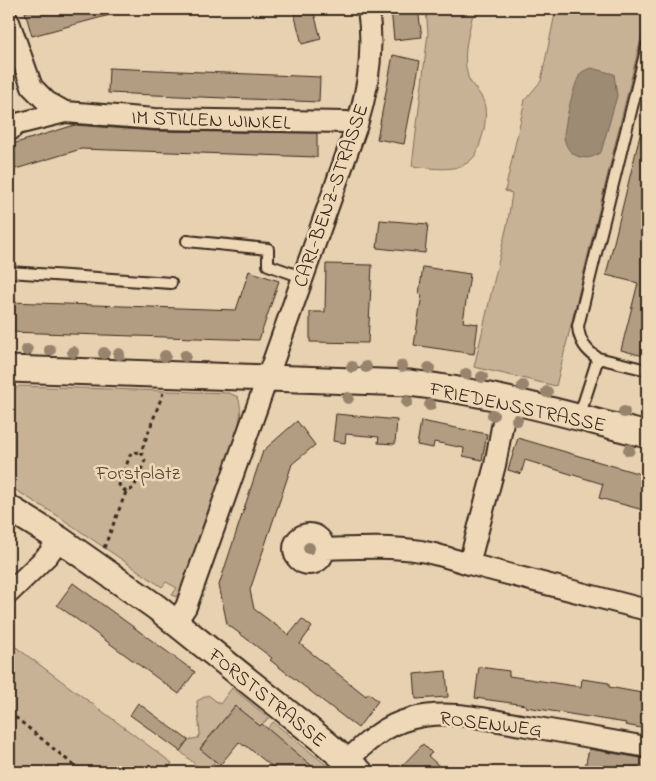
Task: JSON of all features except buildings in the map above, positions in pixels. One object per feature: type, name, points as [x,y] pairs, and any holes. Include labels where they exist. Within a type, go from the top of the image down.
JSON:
[{"type":"street","name":"CARL-BENZ-STRASSE","points":[[268,378],[357,125],[367,86],[370,65],[371,47],[368,9]]},
{"type":"street","name":"IM STILLEN WINKEL","points":[[9,22],[32,87],[47,102],[65,112]]},
{"type":"street","name":"IM STILLEN WINKEL","points":[[13,127],[28,105],[32,87]]},
{"type":"street","name":"IM STILLEN WINKEL","points":[[13,127],[65,112],[155,119],[347,122],[357,125]]},
{"type":"street","points":[[9,369],[268,378],[186,607],[175,623],[117,578],[9,508]]},
{"type":"street","name":"FRIEDENSSTRASSE","points":[[268,378],[409,384],[452,388],[647,435]]},
{"type":"street","points":[[469,564],[495,464],[506,400]]},
{"type":"street","points":[[9,593],[48,555],[59,539]]},
{"type":"street","points":[[324,549],[373,548],[429,553],[647,610]]},
{"type":"street","name":"FORSTSTRASSE","points":[[175,623],[353,767]]},
{"type":"street","name":"ROSENWEG","points":[[353,767],[361,748],[380,733],[408,719],[432,715],[465,716],[647,747]]},
{"type":"lane","points":[[647,46],[578,326],[578,336],[584,346],[598,358],[647,370]]},
{"type":"lane","points":[[187,241],[268,249],[268,265],[302,277]]},
{"type":"lane","points":[[9,272],[171,282]]},
{"type":"lane","points":[[578,417],[598,358]]},
{"type":"path","points":[[103,551],[126,492],[134,488],[145,460],[141,452],[170,374]]},
{"type":"path","points":[[126,492],[119,485],[131,453],[141,452]]},
{"type":"path","points":[[9,712],[82,772]]},
{"type":"green space","points":[[426,9],[474,9],[465,57],[468,77],[484,102],[485,121],[476,154],[470,161],[455,168],[438,169],[412,166],[428,33]]},
{"type":"green space","points":[[556,9],[647,9],[647,14],[556,386],[474,367],[508,221],[512,193],[505,191],[525,100],[541,81]]},
{"type":"green space","name":"Forstplatz","points":[[19,386],[229,393],[238,397],[240,403],[239,425],[234,441],[237,442],[186,582],[176,597],[172,595],[177,588],[166,582],[162,587],[58,516],[9,486],[9,392],[12,392]]},
{"type":"green space","points":[[309,537],[317,541],[321,549],[317,557],[309,561],[301,557],[297,549],[301,541]]},
{"type":"green space","points":[[9,642],[172,763],[166,772],[9,772]]},
{"type":"green space","points":[[232,688],[269,718],[260,726],[235,706],[200,748],[215,761],[207,772],[204,772],[180,751],[188,740],[198,738],[200,734],[197,701],[208,695],[220,704]]},
{"type":"green space","points":[[273,722],[329,767],[325,772],[319,772],[267,729]]},
{"type":"shaded area","points":[[591,68],[614,74],[617,96],[601,152],[591,157],[583,158],[569,150],[564,137],[564,131],[578,78],[582,72]]}]
